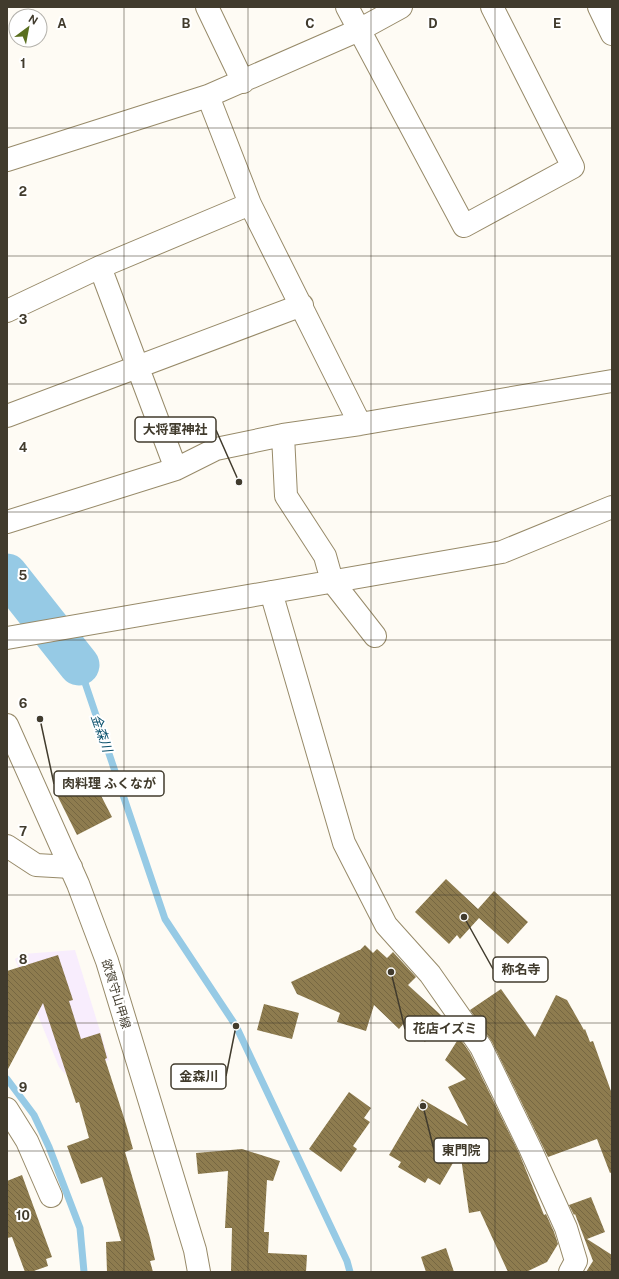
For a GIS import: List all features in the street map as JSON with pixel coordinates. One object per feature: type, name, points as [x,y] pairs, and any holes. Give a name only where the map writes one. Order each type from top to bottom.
[{"type":"street","points":[[207,7],[243,82]]},
{"type":"street","points":[[347,7],[464,226],[573,167],[492,7]]},
{"type":"street","points":[[7,160],[208,96],[359,30],[401,7]]},
{"type":"street","points":[[599,7],[612,34]]},
{"type":"street","points":[[208,96],[250,204],[302,305],[360,424]]},
{"type":"street","points":[[7,310],[100,267],[250,204]]},
{"type":"street","points":[[100,267],[176,469]]},
{"type":"street","points":[[7,416],[302,305]]},
{"type":"street","points":[[8,517],[176,469],[216,449],[283,435],[360,424],[612,381]]},
{"type":"street","points":[[283,435],[286,496],[325,556],[332,582],[375,636]]},
{"type":"street","points":[[7,638],[502,552],[612,507]]},
{"type":"street","points":[[271,592],[344,843],[386,925],[430,974],[481,1047],[530,1148],[566,1228],[576,1261],[570,1272]]},
{"type":"street","name":"欲賀守山甲線","points":[[7,725],[71,867],[107,961],[195,1250],[199,1272]]},
{"type":"street","points":[[7,846],[36,865],[71,867]]},
{"type":"street","points":[[7,1109],[26,1141],[51,1196]]},
{"type":"shaded area","points":[[75,950],[109,1060],[65,1074],[59,1067],[15,959],[23,954]]},
{"type":"building","points":[[92,778],[112,817],[77,835],[57,795]]},
{"type":"building","points":[[446,879],[478,909],[494,891],[528,922],[508,944],[479,918],[460,939],[457,935],[449,944],[415,912]]},
{"type":"building","points":[[365,945],[373,953],[377,949],[387,958],[393,952],[416,977],[408,985],[443,1017],[425,1042],[404,1023],[399,1029],[374,1005],[366,1031],[337,1022],[340,1013],[297,994],[291,982],[360,950]]},
{"type":"building","points":[[58,955],[73,1000],[69,1001],[81,1039],[100,1033],[107,1058],[105,1059],[133,1149],[125,1152],[150,1238],[155,1260],[150,1261],[153,1272],[107,1272],[106,1242],[121,1241],[102,1177],[81,1184],[67,1146],[89,1138],[79,1102],[76,1103],[43,1003],[7,1071],[7,971]]},
{"type":"building","points":[[501,989],[535,1037],[556,995],[567,1000],[584,1030],[585,1029],[590,1042],[593,1041],[612,1094],[612,1172],[610,1173],[597,1139],[548,1157],[492,1042],[470,1010]]},
{"type":"building","points":[[264,1004],[299,1013],[292,1039],[257,1030]]},
{"type":"building","points":[[450,1024],[470,1053],[519,1153],[544,1215],[546,1214],[558,1244],[547,1262],[526,1272],[508,1272],[480,1211],[469,1213],[460,1151],[440,1185],[428,1178],[425,1183],[398,1167],[401,1162],[389,1155],[422,1099],[468,1126],[448,1087],[466,1079],[445,1060],[457,1041],[440,1030]]},
{"type":"building","points":[[349,1092],[371,1108],[364,1118],[370,1122],[353,1146],[357,1149],[341,1172],[309,1149]]},
{"type":"building","points":[[242,1149],[280,1161],[273,1181],[267,1180],[264,1232],[269,1232],[268,1253],[307,1255],[306,1272],[231,1272],[232,1228],[225,1228],[228,1171],[198,1174],[196,1153]]},
{"type":"building","points":[[22,1175],[52,1257],[46,1259],[48,1266],[31,1272],[25,1272],[12,1237],[7,1238],[7,1181]]},
{"type":"building","points":[[591,1197],[605,1232],[587,1239],[612,1255],[612,1272],[586,1272],[593,1261],[575,1214],[574,1215],[569,1205]]},
{"type":"building","points":[[446,1248],[454,1272],[426,1272],[421,1257]]},
{"type":"waterway","name":"金森川","points":[[7,574],[79,665]]},
{"type":"waterway","name":"金森川","points":[[79,665],[165,919],[236,1026],[347,1261],[350,1272]]},
{"type":"waterway","points":[[7,1079],[34,1115],[49,1147],[80,1228],[84,1272]]},
{"type":"place","name":"大将軍神社","points":[[239,482]]},
{"type":"place","name":"肉料理 ふくなが","points":[[40,719]]},
{"type":"place","name":"称名寺","points":[[464,917]]},
{"type":"place","name":"花店イズミ","points":[[391,972]]},
{"type":"place","name":"金森川","points":[[236,1026]]},
{"type":"place","name":"東門院","points":[[423,1106]]}]
